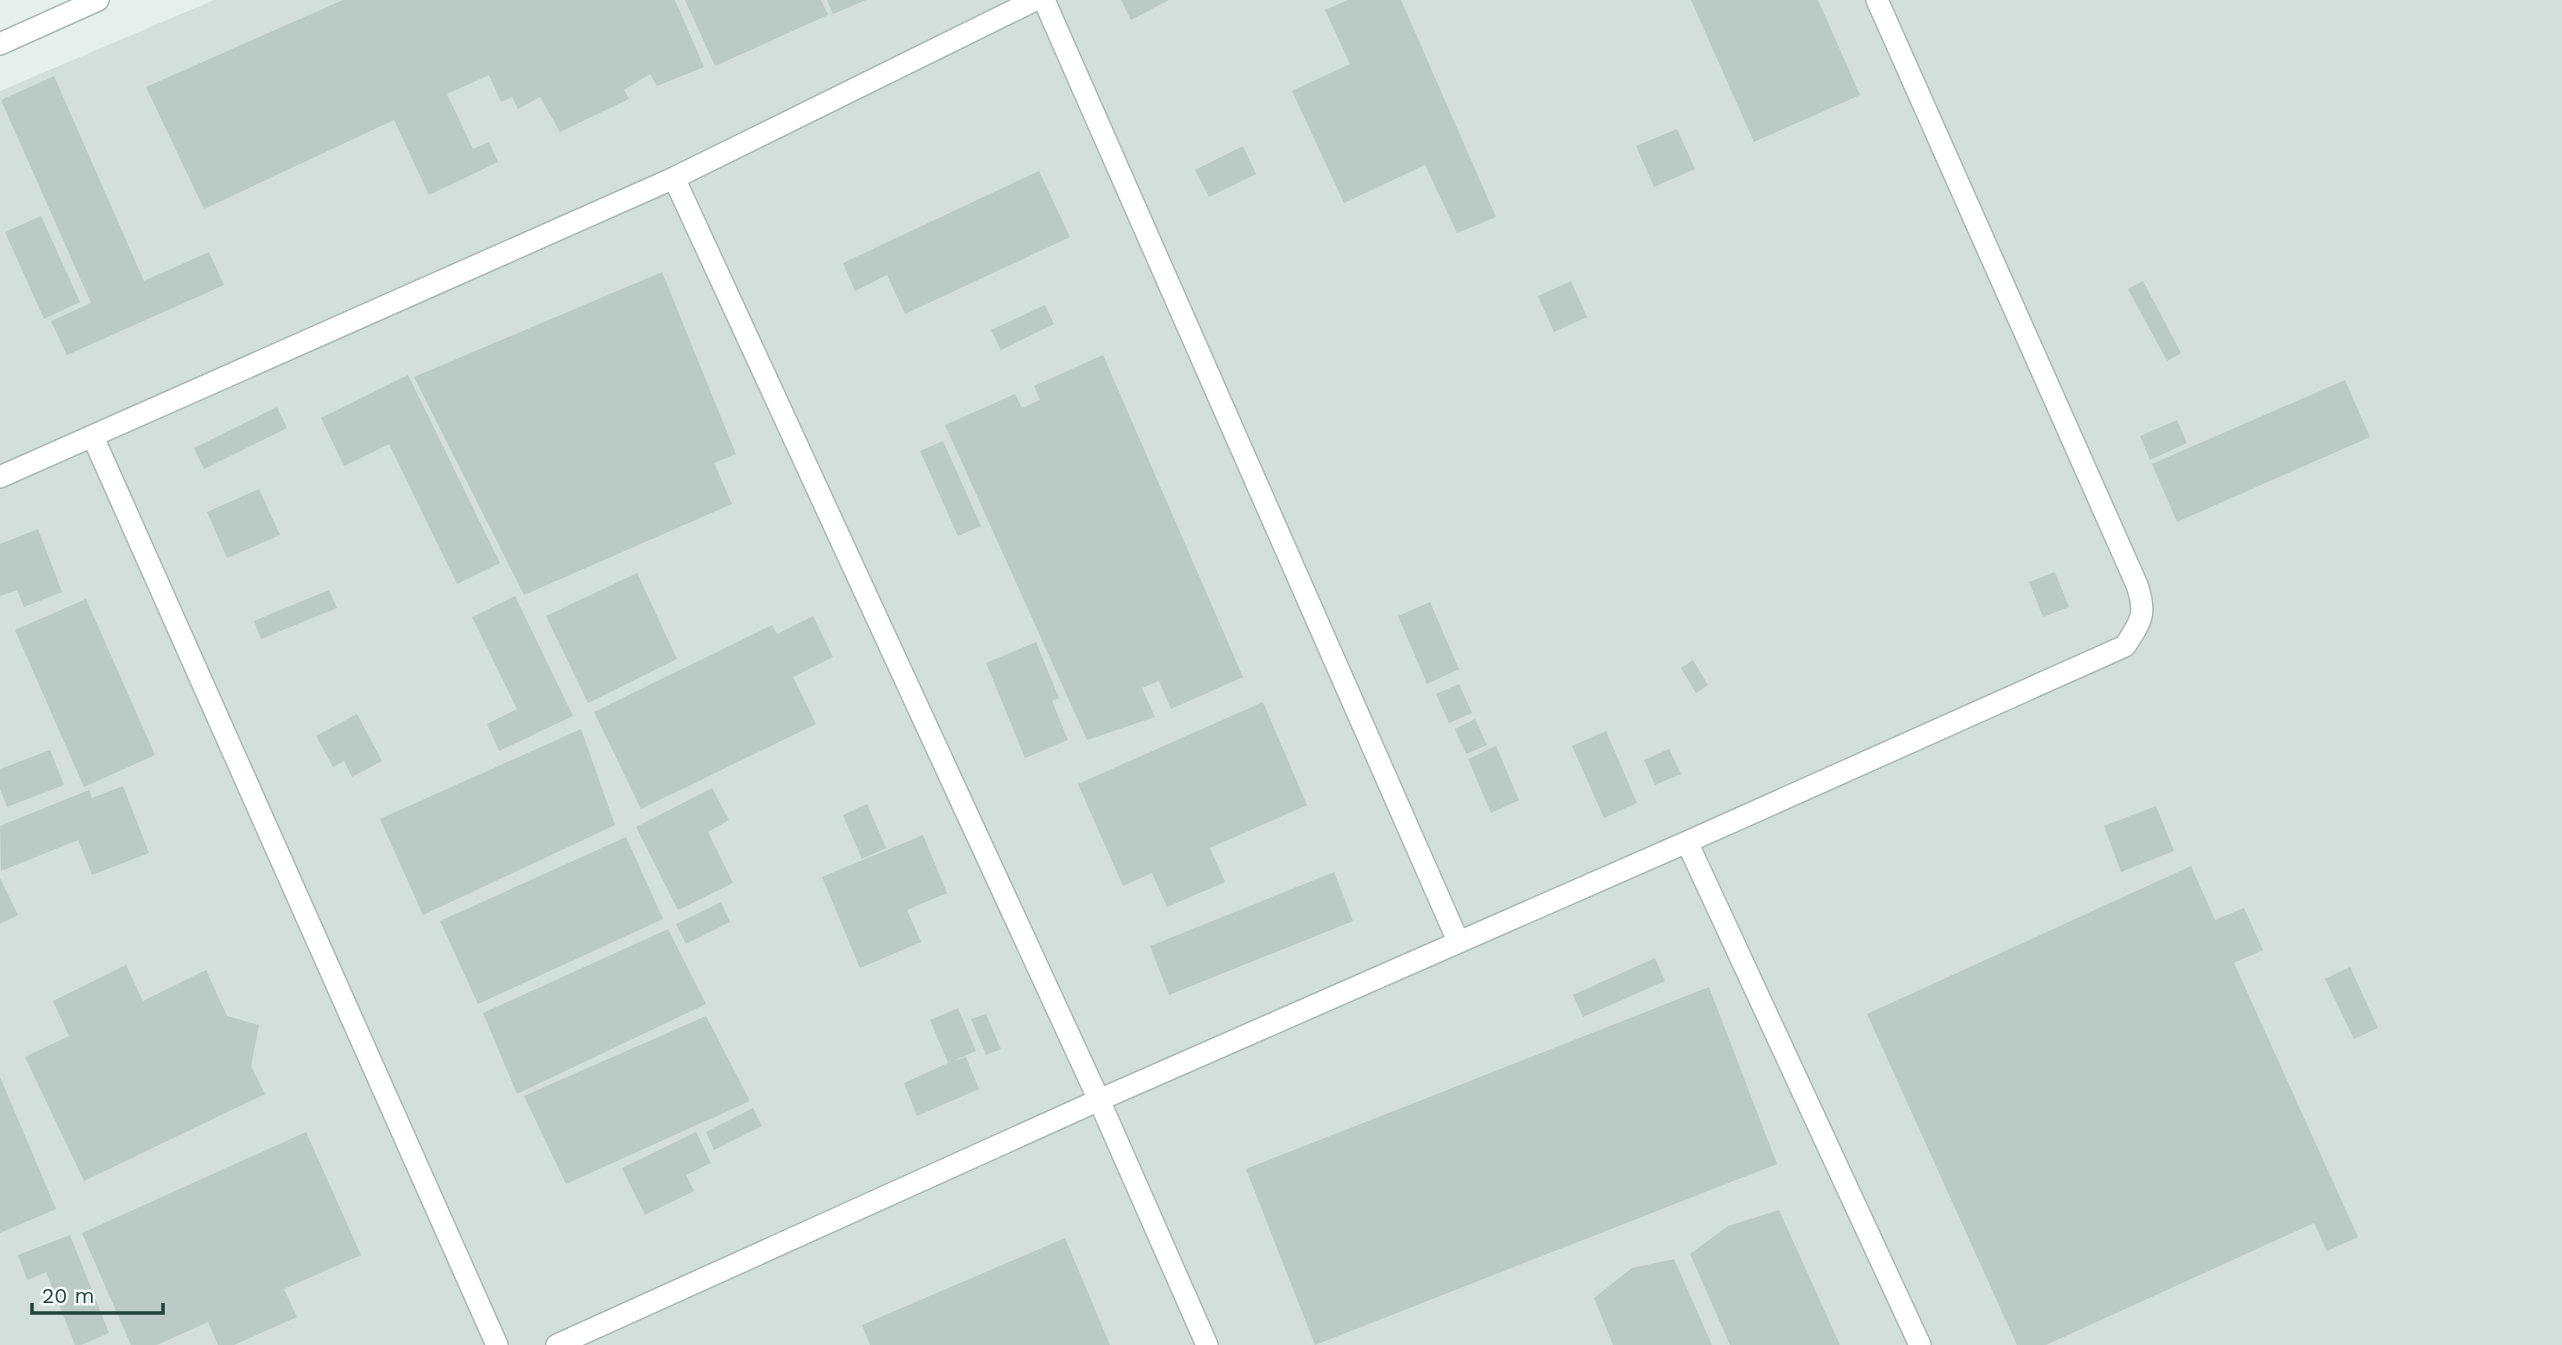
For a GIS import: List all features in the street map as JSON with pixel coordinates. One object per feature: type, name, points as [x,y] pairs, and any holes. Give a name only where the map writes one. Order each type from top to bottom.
[{"type":"street","points":[[0,44],[98,0]]},
{"type":"street","points":[[0,477],[674,178],[1035,0]]},
{"type":"street","points":[[1044,0],[1458,941]]},
{"type":"street","points":[[557,1345],[1099,1100],[2125,646],[2139,624],[2144,605],[1877,0]]},
{"type":"street","points":[[0,32],[32,29]]},
{"type":"street","points":[[674,178],[1099,1100],[1208,1345]]},
{"type":"street","points":[[93,437],[497,1345]]},
{"type":"street","points":[[1687,842],[1920,1345]]},
{"type":"shaded area","points":[[214,0],[2562,0],[2562,1345],[0,1345],[0,91]]},
{"type":"building","points":[[343,0],[675,0],[704,67],[657,86],[650,74],[624,90],[629,99],[560,132],[540,97],[518,109],[512,97],[501,102],[489,75],[447,94],[473,149],[489,142],[498,162],[429,195],[394,120],[204,209],[146,87]]},
{"type":"building","points":[[685,0],[821,0],[828,15],[715,66]]},
{"type":"building","points":[[827,0],[866,0],[833,14]]},
{"type":"building","points":[[1121,0],[1169,0],[1131,20]]},
{"type":"building","points":[[1348,0],[1401,0],[1496,217],[1457,233],[1425,165],[1344,203],[1292,91],[1350,64],[1325,10]]},
{"type":"building","points":[[1691,0],[1818,0],[1860,95],[1754,142]]},
{"type":"building","points":[[54,76],[144,281],[209,252],[224,285],[67,355],[51,321],[91,303],[1,100]]},
{"type":"building","points":[[1677,129],[1695,169],[1654,187],[1636,146]]},
{"type":"building","points":[[1243,146],[1256,174],[1209,197],[1195,170]]},
{"type":"building","points":[[1039,171],[1070,237],[905,314],[887,275],[855,291],[843,263]]},
{"type":"building","points":[[41,216],[80,302],[44,319],[5,232]]},
{"type":"building","points":[[662,272],[736,454],[714,463],[732,504],[524,595],[414,377]]},
{"type":"building","points":[[1571,281],[1587,317],[1554,332],[1538,296]]},
{"type":"building","points":[[2143,281],[2181,353],[2167,361],[2128,289]]},
{"type":"building","points":[[1045,305],[1054,324],[1001,350],[991,330]]},
{"type":"building","points":[[1103,355],[1243,677],[1171,709],[1159,681],[1142,688],[1155,717],[1087,740],[945,425],[1015,394],[1022,408],[1040,400],[1034,386]]},
{"type":"building","points":[[408,375],[500,563],[457,584],[389,444],[344,466],[321,418]]},
{"type":"building","points":[[2345,380],[2370,437],[2177,522],[2152,464]]},
{"type":"building","points":[[277,407],[287,428],[204,469],[194,448]]},
{"type":"building","points":[[2177,420],[2187,443],[2150,460],[2140,436]]},
{"type":"building","points":[[943,441],[981,526],[958,536],[920,451]]},
{"type":"building","points":[[259,489],[280,535],[227,558],[207,512]]},
{"type":"building","points":[[38,529],[62,592],[24,607],[17,590],[0,596],[0,544]]},
{"type":"building","points":[[2055,572],[2069,607],[2043,617],[2029,582]]},
{"type":"building","points":[[637,573],[677,659],[588,703],[546,616]]},
{"type":"building","points":[[329,590],[337,608],[261,639],[254,621]]},
{"type":"building","points":[[515,596],[573,716],[499,751],[487,724],[517,709],[472,617]]},
{"type":"building","points":[[86,599],[155,755],[84,787],[15,630]]},
{"type":"building","points":[[1430,602],[1459,669],[1427,684],[1398,616]]},
{"type":"building","points":[[813,616],[833,657],[793,677],[816,724],[641,809],[594,712],[772,625],[777,634]]},
{"type":"building","points":[[1036,642],[1059,698],[1052,701],[1068,740],[1025,758],[986,663]]},
{"type":"building","points":[[1693,660],[1708,685],[1696,693],[1681,668]]},
{"type":"building","points":[[1459,684],[1472,713],[1449,723],[1436,694]]},
{"type":"building","points":[[1263,702],[1307,805],[1210,848],[1225,882],[1167,907],[1152,873],[1123,886],[1078,784]]},
{"type":"building","points":[[357,714],[382,761],[352,777],[344,761],[333,767],[316,736]]},
{"type":"building","points":[[1475,719],[1487,745],[1466,754],[1455,729]]},
{"type":"building","points":[[581,729],[615,825],[423,915],[380,819]]},
{"type":"building","points":[[1606,731],[1637,803],[1604,818],[1572,746]]},
{"type":"building","points":[[1496,746],[1519,800],[1491,813],[1468,759]]},
{"type":"building","points":[[1669,749],[1681,774],[1655,785],[1644,760]]},
{"type":"building","points":[[50,750],[64,785],[7,807],[0,789],[0,769]]},
{"type":"building","points":[[123,786],[149,853],[92,875],[78,840],[1,871],[0,826],[89,790],[92,798]]},
{"type":"building","points":[[712,788],[729,820],[708,832],[733,883],[678,910],[636,827]]},
{"type":"building","points":[[867,804],[886,848],[862,859],[843,815]]},
{"type":"building","points":[[2156,806],[2174,851],[2121,872],[2104,826]]},
{"type":"building","points":[[923,835],[947,893],[907,910],[921,942],[860,968],[822,877]]},
{"type":"building","points":[[626,837],[663,919],[478,1004],[440,921]]},
{"type":"building","points":[[2191,866],[2215,920],[2244,908],[2263,950],[2234,963],[2358,1237],[2327,1251],[2314,1223],[2046,1345],[2017,1345],[1867,1014]]},
{"type":"building","points":[[1334,872],[1353,921],[1169,995],[1150,946]]},
{"type":"building","points":[[0,878],[18,915],[0,924]]},
{"type":"building","points":[[721,902],[730,922],[686,944],[676,924]]},
{"type":"building","points":[[668,929],[706,1004],[517,1094],[483,1013]]},
{"type":"building","points":[[1655,958],[1665,981],[1583,1017],[1573,995]]},
{"type":"building","points":[[126,965],[143,1001],[206,970],[227,1016],[259,1025],[251,1066],[265,1094],[84,1181],[25,1057],[69,1036],[53,1001]]},
{"type":"building","points":[[2350,967],[2378,1028],[2354,1039],[2325,979]]},
{"type":"building","points":[[1709,987],[1777,1164],[1315,1345],[1246,1169]]},
{"type":"building","points":[[958,1008],[976,1051],[953,1061],[966,1057],[979,1089],[917,1116],[904,1083],[948,1063],[930,1020]]},
{"type":"building","points":[[986,1014],[1001,1049],[986,1055],[971,1019]]},
{"type":"building","points":[[706,1016],[750,1101],[566,1184],[524,1096]]},
{"type":"building","points":[[0,1077],[56,1209],[0,1233]]},
{"type":"building","points":[[753,1108],[762,1126],[714,1150],[706,1132]]},
{"type":"building","points":[[306,1132],[361,1255],[284,1289],[297,1317],[234,1345],[218,1345],[208,1322],[157,1345],[131,1345],[82,1233]]},
{"type":"building","points":[[696,1132],[711,1163],[686,1175],[694,1191],[645,1215],[622,1168]]},
{"type":"building","points":[[1779,1210],[1840,1345],[1730,1345],[1690,1254],[1728,1226]]},
{"type":"building","points":[[70,1235],[109,1333],[81,1345],[75,1345],[46,1272],[27,1280],[18,1255]]},
{"type":"building","points":[[1065,1238],[1110,1345],[870,1345],[862,1325]]},
{"type":"building","points":[[1674,1259],[1712,1345],[1613,1345],[1594,1298],[1632,1268]]}]
